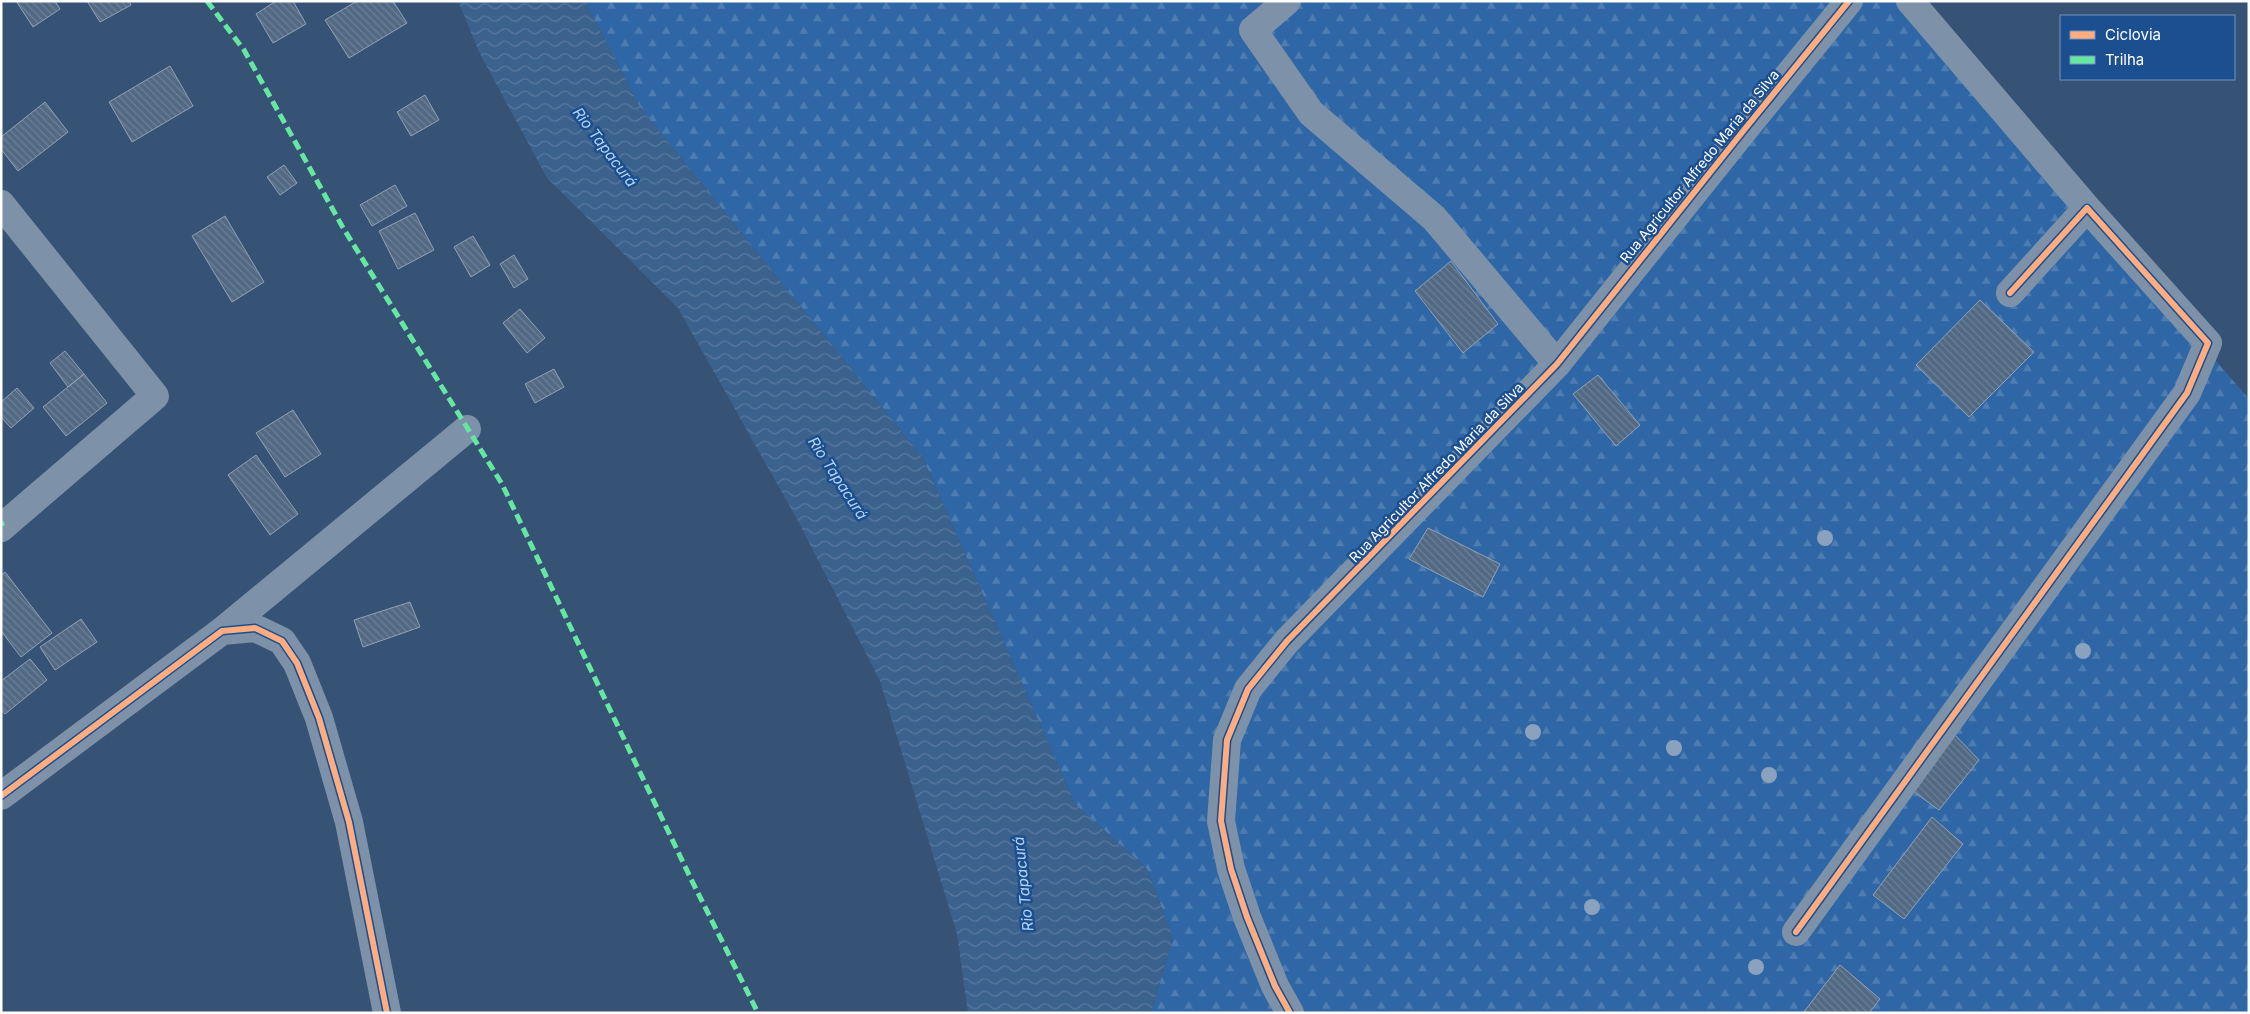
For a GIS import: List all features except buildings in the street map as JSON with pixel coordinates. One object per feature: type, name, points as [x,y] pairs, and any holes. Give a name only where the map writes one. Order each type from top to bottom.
[{"type":"street","points":[[1287,1],[1253,30],[1311,113],[1434,218],[1557,364]]},
{"type":"street","name":"Rua Agricultor Alfredo Maria da Silva","points":[[1290,1013],[1275,986],[1247,918],[1232,869],[1221,821],[1227,740],[1248,688],[1287,642],[1557,364],[1850,1]]},
{"type":"street","points":[[1796,932],[2187,393],[2208,343],[2087,208],[1910,1]]},
{"type":"street","points":[[1,204],[155,396],[1,528]]},
{"type":"street","points":[[2010,294],[2087,208]]},
{"type":"street","points":[[1,796],[222,631],[467,429]]},
{"type":"street","points":[[222,631],[255,628],[282,640],[297,663],[319,718],[349,822],[387,1013]]},
{"type":"green space","points":[[585,1],[1903,1],[2249,399],[2249,1013],[1151,1013],[1173,938],[1147,869],[1075,804],[923,458],[640,107]]},
{"type":"water","name":"Rio Tapacurá","points":[[458,1],[585,1],[640,107],[923,458],[1075,804],[1147,869],[1173,938],[1151,1013],[968,1013],[957,934],[880,681],[798,521],[678,308],[547,178],[480,54]]},
{"type":"marked path","points":[[207,1],[244,50],[342,226],[502,484],[692,881],[758,1013]]},
{"type":"marked path","points":[[1,522],[3,526]]},
{"type":"cycle path","points":[[1290,1013],[1275,986],[1247,917],[1231,869],[1221,821],[1227,740],[1248,689],[1287,641],[1557,364],[1849,1]]},
{"type":"cycle path","points":[[1796,932],[2187,393],[2208,343],[2087,208],[2010,293]]},
{"type":"cycle path","points":[[1,796],[222,631],[255,628],[282,641],[297,663],[319,718],[349,822],[387,1013]]}]
